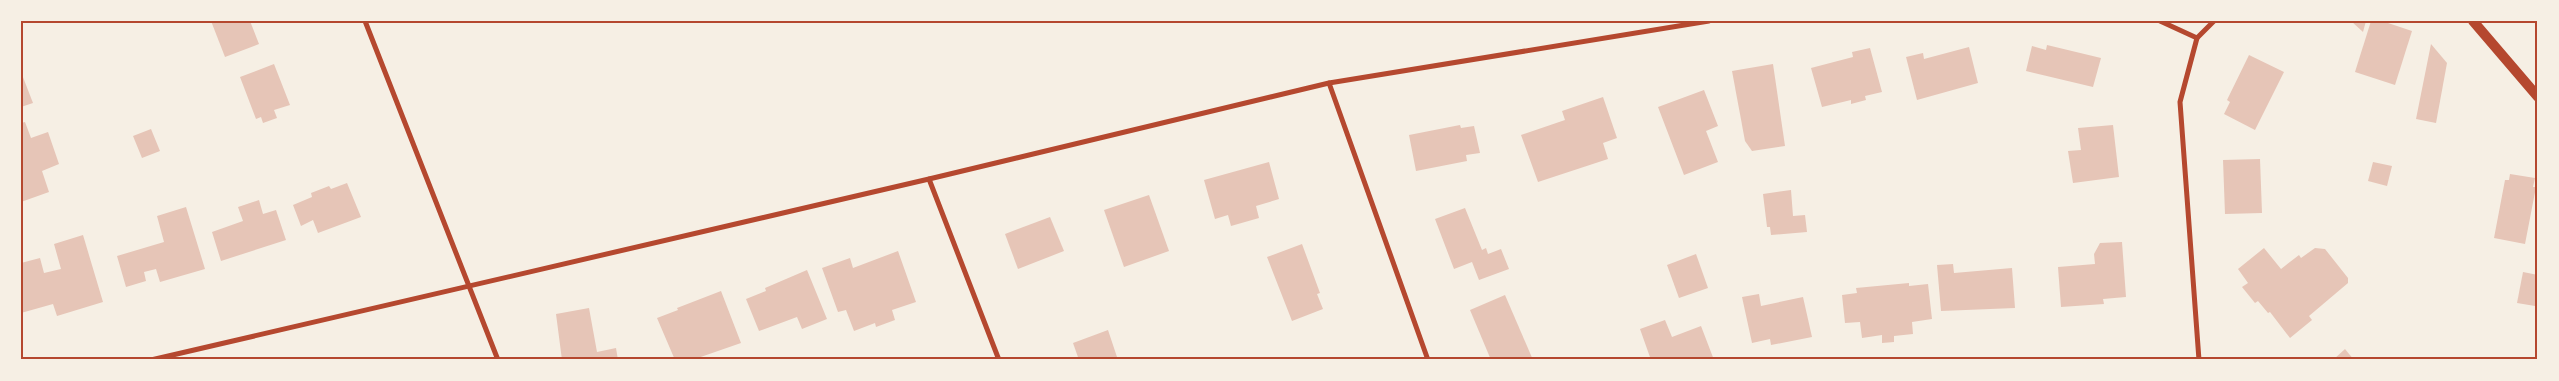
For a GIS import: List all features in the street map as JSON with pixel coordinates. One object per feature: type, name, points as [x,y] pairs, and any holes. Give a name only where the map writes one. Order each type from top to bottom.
[{"type":"main road","points":[[2473,21],[2538,96]]},
{"type":"street","points":[[365,21],[498,360]]},
{"type":"street","points":[[151,360],[929,180],[1329,83],[1709,21]]},
{"type":"street","points":[[2160,21],[2197,38]]},
{"type":"street","points":[[2200,360],[2180,102],[2197,38],[2214,21]]},
{"type":"street","points":[[1329,83],[1428,360]]},
{"type":"street","points":[[929,180],[999,360]]},
{"type":"building","points":[[211,21],[250,21],[259,44],[225,57]]},
{"type":"building","points":[[2351,21],[2366,21],[2363,32]]},
{"type":"building","points":[[2371,21],[2382,21],[2412,31],[2395,85],[2355,72]]},
{"type":"building","points":[[2431,44],[2447,63],[2436,123],[2416,119]]},
{"type":"building","points":[[2047,45],[2101,58],[2093,87],[2026,71],[2032,46],[2046,50]]},
{"type":"building","points":[[1969,47],[1978,83],[1917,100],[1906,57],[1923,53],[1924,59]]},
{"type":"building","points":[[1870,48],[1882,92],[1865,96],[1866,100],[1851,104],[1851,100],[1822,107],[1811,68],[1853,57],[1852,52]]},
{"type":"building","points":[[2249,55],[2284,72],[2255,130],[2224,114],[2230,102],[2227,100]]},
{"type":"building","points":[[274,64],[290,105],[274,110],[277,118],[263,123],[261,117],[256,119],[240,77]]},
{"type":"building","points":[[1773,64],[1785,146],[1752,151],[1745,141],[1732,71]]},
{"type":"building","points":[[21,72],[33,103],[21,107]]},
{"type":"building","points":[[1704,90],[1718,126],[1706,131],[1718,162],[1684,175],[1658,107]]},
{"type":"building","points":[[1603,97],[1617,138],[1603,143],[1608,159],[1538,182],[1521,135],[1565,120],[1562,111]]},
{"type":"building","points":[[25,122],[31,138],[48,132],[59,164],[42,171],[49,192],[21,202],[21,123]]},
{"type":"building","points":[[1460,125],[1461,128],[1474,126],[1480,153],[1466,155],[1467,161],[1416,171],[1409,135]]},
{"type":"building","points":[[2113,125],[2119,177],[2073,183],[2068,151],[2081,150],[2078,128]]},
{"type":"building","points":[[151,129],[160,151],[142,158],[133,136]]},
{"type":"building","points":[[2260,159],[2262,213],[2225,214],[2223,160]]},
{"type":"building","points":[[1269,162],[1279,199],[1256,206],[1259,218],[1231,226],[1228,215],[1215,219],[1204,180]]},
{"type":"building","points":[[2373,162],[2392,166],[2387,186],[2368,181]]},
{"type":"building","points":[[2510,174],[2535,178],[2533,187],[2536,187],[2525,244],[2494,238],[2505,180],[2509,180]]},
{"type":"building","points":[[347,183],[361,217],[318,233],[313,220],[301,226],[293,205],[312,197],[311,193],[329,186],[331,189]]},
{"type":"building","points":[[1791,190],[1793,216],[1805,215],[1807,232],[1771,235],[1770,227],[1767,227],[1763,194]]},
{"type":"building","points":[[1149,195],[1169,251],[1124,267],[1104,210]]},
{"type":"building","points":[[259,200],[263,214],[276,210],[286,240],[221,261],[212,232],[243,221],[238,207]]},
{"type":"building","points":[[186,207],[205,269],[160,282],[156,269],[144,272],[146,281],[126,287],[117,256],[164,242],[157,216]]},
{"type":"building","points":[[1465,208],[1482,250],[1486,248],[1488,254],[1501,249],[1509,269],[1479,280],[1472,262],[1454,269],[1435,219]]},
{"type":"building","points":[[1050,217],[1064,251],[1018,269],[1005,234]]},
{"type":"building","points":[[83,235],[103,302],[57,316],[53,304],[21,313],[21,263],[40,258],[44,273],[61,269],[54,244]]},
{"type":"building","points":[[2122,242],[2126,297],[2103,299],[2104,304],[2061,307],[2058,267],[2095,264],[2094,254],[2100,243]]},
{"type":"building","points":[[1302,244],[1320,293],[1317,294],[1323,309],[1292,321],[1267,257]]},
{"type":"building","points":[[2264,248],[2281,269],[2299,255],[2301,258],[2315,248],[2325,249],[2348,278],[2348,283],[2309,316],[2312,320],[2290,338],[2270,312],[2268,313],[2258,301],[2255,303],[2242,287],[2248,283],[2238,269]]},
{"type":"building","points":[[898,251],[916,302],[892,310],[895,320],[876,327],[875,323],[854,331],[846,310],[838,312],[822,268],[850,258],[853,268]]},
{"type":"building","points":[[1696,254],[1708,288],[1679,298],[1667,265]]},
{"type":"building","points":[[1953,264],[1954,273],[2012,268],[2015,308],[1941,311],[1937,265]]},
{"type":"building","points":[[807,270],[827,319],[802,329],[797,317],[759,331],[746,299],[766,291],[765,288]]},
{"type":"building","points":[[2523,272],[2538,275],[2535,306],[2517,303]]},
{"type":"building","points":[[1909,283],[1909,286],[1928,284],[1932,319],[1912,322],[1913,334],[1894,336],[1894,342],[1882,343],[1882,335],[1862,338],[1860,322],[1845,323],[1842,295],[1857,293],[1856,288]]},
{"type":"building","points":[[721,291],[741,343],[692,360],[675,360],[657,318]]},
{"type":"building","points":[[1759,294],[1761,306],[1803,297],[1812,337],[1771,345],[1770,339],[1752,343],[1742,297]]},
{"type":"building","points":[[1505,295],[1533,360],[1491,360],[1470,310]]},
{"type":"building","points":[[589,308],[597,352],[616,348],[618,360],[562,360],[556,314]]},
{"type":"building","points":[[1665,320],[1672,337],[1701,326],[1714,360],[1651,360],[1640,329]]},
{"type":"building","points":[[1108,330],[1118,360],[1079,360],[1073,343]]},
{"type":"building","points":[[2345,349],[2354,360],[2333,360]]}]
